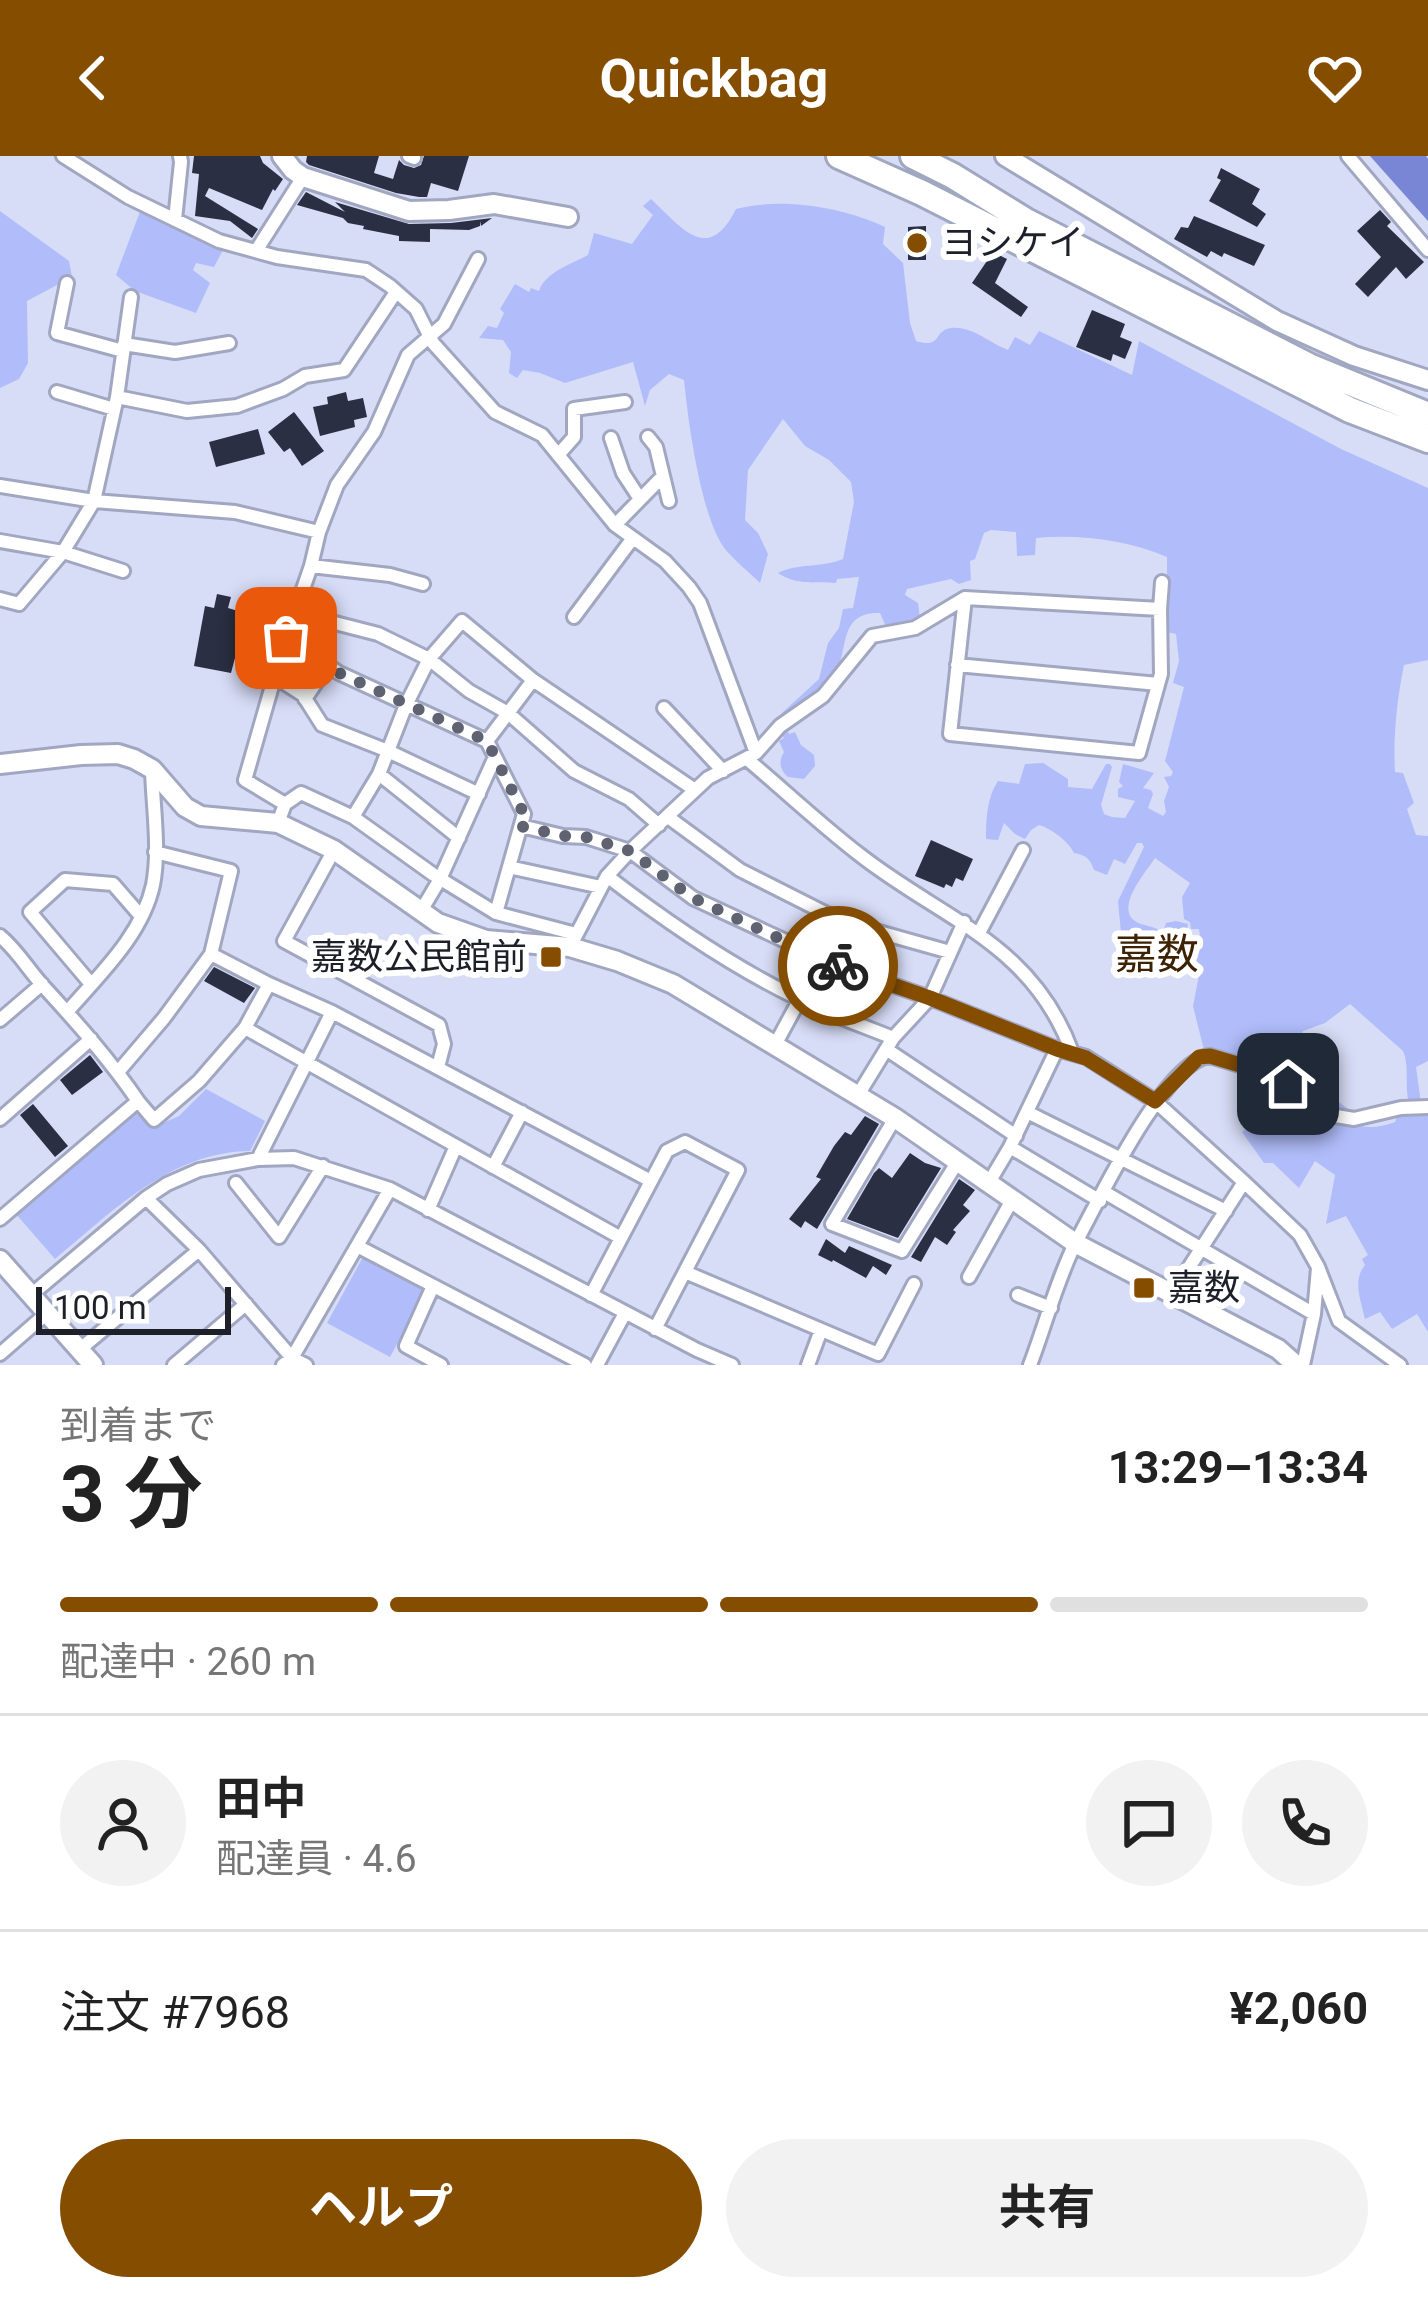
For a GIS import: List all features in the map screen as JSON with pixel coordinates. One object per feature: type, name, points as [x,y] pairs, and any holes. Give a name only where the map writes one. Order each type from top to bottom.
[{"type":"highway","points":[[839,156],[922,193],[1350,410],[1428,440]]},
{"type":"highway","points":[[914,156],[1026,221],[1288,356],[1428,416]]},
{"type":"street","points":[[63,156],[128,197],[219,241],[366,271],[416,309],[434,344],[495,412],[542,436],[615,524],[689,587],[700,603],[752,756],[863,857],[979,933],[1039,988],[1072,1052]]},
{"type":"street","points":[[176,220],[179,156]]},
{"type":"street","points":[[281,156],[303,177],[409,211],[494,204],[568,218]]},
{"type":"street","points":[[1005,156],[1277,321],[1354,356],[1428,380]]},
{"type":"street","points":[[1348,156],[1428,250]]},
{"type":"street","points":[[256,251],[303,177]]},
{"type":"street","points":[[285,804],[245,780],[319,532],[338,485],[374,432],[408,356],[444,324],[478,260]]},
{"type":"street","points":[[67,283],[57,333],[124,348],[175,352],[229,343]]},
{"type":"street","points":[[57,392],[187,411],[238,406],[305,376],[344,370],[396,292]]},
{"type":"street","points":[[0,599],[19,604],[63,552],[94,501],[131,297]]},
{"type":"street","points":[[558,455],[574,437],[574,409],[626,402]]},
{"type":"street","points":[[648,437],[656,447],[669,501]]},
{"type":"street","points":[[611,438],[623,473],[640,499]]},
{"type":"street","points":[[615,524],[663,476]]},
{"type":"street","points":[[0,486],[94,501],[235,512],[319,532]]},
{"type":"street","points":[[574,617],[633,538]]},
{"type":"street","points":[[0,541],[63,552],[124,571]]},
{"type":"street","points":[[311,566],[423,584]]},
{"type":"street","points":[[964,598],[950,734],[1139,753],[1161,674],[1162,582]]},
{"type":"street","points":[[573,941],[604,882],[630,851],[708,778],[752,756],[780,726],[823,696],[872,636],[915,628],[964,598],[1160,609]]},
{"type":"street","points":[[296,613],[378,634],[428,659],[508,713],[574,771],[629,799],[740,870],[837,918],[950,952]]},
{"type":"street","points":[[353,817],[379,774],[428,659],[462,621],[532,680],[695,790]]},
{"type":"street","points":[[286,638],[406,705],[487,741],[524,814],[496,914]]},
{"type":"street","points":[[305,699],[328,665]]},
{"type":"street","points":[[958,665],[1158,684]]},
{"type":"street","points":[[275,677],[305,699],[322,725],[479,794]]},
{"type":"street","points":[[487,741],[532,680]]},
{"type":"street","points":[[664,708],[723,771]]},
{"type":"street","points":[[0,764],[118,754],[152,769],[185,807],[201,816],[278,823],[334,850],[438,923],[486,940],[573,941]]},
{"type":"street","points":[[422,911],[495,757]]},
{"type":"street","points":[[68,1011],[128,943],[152,886],[152,769]]},
{"type":"street","points":[[379,774],[459,838]]},
{"type":"street","points":[[278,823],[285,804],[301,793],[353,817],[496,914],[673,984],[896,1118],[1076,1243],[1300,1365],[1315,1314],[1318,1267]]},
{"type":"street","points":[[520,826],[586,837],[630,851],[693,898],[821,960],[1072,1052],[1116,1075],[1155,1101],[1300,1235],[1339,1321],[1400,1365]]},
{"type":"street","points":[[334,850],[284,940],[439,1024],[444,1044],[438,1067]]},
{"type":"street","points":[[979,933],[1023,850]]},
{"type":"street","points":[[118,1072],[211,954],[231,871],[154,852]]},
{"type":"street","points":[[509,867],[604,882],[722,958],[890,1044],[1013,1141],[1102,1197],[1315,1314]]},
{"type":"street","points":[[91,985],[30,912],[65,880],[113,884],[140,914]]},
{"type":"street","points":[[775,1045],[821,960],[837,918]]},
{"type":"street","points":[[858,1095],[890,1044],[930,998],[964,922]]},
{"type":"street","points":[[0,936],[68,1011],[154,1120],[200,1081],[245,1028],[269,985]]},
{"type":"street","points":[[211,954],[332,1012],[651,1180]]},
{"type":"street","points":[[0,1020],[42,984]]},
{"type":"street","points":[[258,1159],[332,1012]]},
{"type":"street","points":[[245,1028],[621,1238]]},
{"type":"street","points":[[0,1119],[91,1039]]},
{"type":"street","points":[[988,1184],[1057,1049]]},
{"type":"street","points":[[1034,1363],[1076,1243],[1121,1159],[1155,1101],[1199,1057],[1274,1075],[1318,1113],[1354,1119],[1428,1107]]},
{"type":"street","points":[[0,1219],[138,1101]]},
{"type":"street","points":[[493,1167],[522,1112]]},
{"type":"street","points":[[1028,1112],[1226,1211]]},
{"type":"street","points":[[896,1118],[832,1224],[902,1251],[958,1161]]},
{"type":"street","points":[[591,1294],[667,1151],[686,1142],[738,1170],[655,1329]]},
{"type":"street","points":[[428,1210],[456,1146]]},
{"type":"street","points":[[32,1295],[166,1184],[200,1170],[293,1158],[390,1189],[732,1365]]},
{"type":"street","points":[[236,1183],[279,1237],[322,1166]]},
{"type":"street","points":[[1172,1294],[1244,1182]]},
{"type":"street","points":[[287,1361],[390,1189]]},
{"type":"street","points":[[146,1198],[199,1250],[287,1361],[306,1365]]},
{"type":"street","points":[[969,1276],[1012,1200]]},
{"type":"street","points":[[357,1246],[585,1365]]},
{"type":"street","points":[[2,1266],[86,1358],[199,1250]]},
{"type":"street","points":[[685,1272],[878,1354],[914,1284]]},
{"type":"street","points":[[433,1286],[406,1346],[441,1365]]},
{"type":"street","points":[[1018,1295],[1051,1309]]},
{"type":"street","points":[[174,1365],[245,1304]]},
{"type":"street","points":[[597,1365],[625,1312]]},
{"type":"street","points":[[0,1354],[47,1313]]},
{"type":"street","points":[[808,1365],[821,1330]]},
{"type":"shaded area","points":[[1370,156],[1426,156],[1428,221]]},
{"type":"shaded area","points":[[651,199],[684,230],[705,238],[726,226],[736,209],[754,206],[812,206],[868,220],[885,227],[883,244],[903,263],[916,341],[930,343],[945,330],[959,328],[1008,350],[1015,337],[1030,345],[1039,331],[1132,375],[1139,341],[1341,449],[1428,488],[1428,660],[1404,665],[1395,745],[1395,772],[1403,773],[1414,803],[1407,809],[1416,835],[1428,836],[1428,1061],[1416,1067],[1421,1103],[1409,1103],[1403,1051],[1350,1004],[1325,1023],[1303,1031],[1300,1040],[1318,1080],[1350,1110],[1350,1123],[1378,1127],[1395,1122],[1398,1113],[1428,1111],[1428,1332],[1417,1314],[1392,1329],[1380,1312],[1365,1319],[1358,1284],[1365,1265],[1362,1259],[1368,1255],[1346,1216],[1326,1224],[1335,1175],[1315,1161],[1299,1188],[1273,1163],[1264,1163],[1242,1132],[1266,1113],[1275,1117],[1286,1089],[1285,1077],[1204,1050],[1193,1006],[1199,975],[1180,969],[1199,941],[1199,929],[1191,929],[1190,922],[1184,919],[1182,897],[1190,883],[1155,858],[1130,899],[1130,915],[1163,933],[1166,923],[1188,924],[1190,948],[1180,962],[1168,961],[1162,935],[1133,959],[1122,944],[1118,901],[1142,843],[1137,843],[1125,864],[1114,859],[1107,875],[1094,870],[1087,858],[1039,825],[1025,839],[1004,823],[998,840],[986,839],[994,787],[998,781],[1019,784],[1025,764],[1043,763],[1068,779],[1068,787],[1092,789],[1110,764],[1101,805],[1104,814],[1125,818],[1135,801],[1118,797],[1123,764],[1154,773],[1143,788],[1153,794],[1148,808],[1163,816],[1166,812],[1169,787],[1164,777],[1173,772],[1165,761],[1184,687],[1173,683],[1179,661],[1176,634],[1167,632],[1167,557],[1119,542],[1069,537],[1036,538],[1035,555],[1017,556],[1016,532],[991,530],[984,533],[970,561],[971,580],[959,584],[951,579],[907,589],[905,595],[918,603],[920,619],[887,629],[880,613],[856,619],[833,676],[780,721],[782,713],[819,679],[843,609],[853,608],[859,577],[837,579],[836,583],[806,582],[778,573],[843,559],[854,502],[851,482],[829,460],[805,446],[783,419],[748,470],[745,520],[768,554],[760,583],[725,549],[709,515],[684,380],[669,374],[650,390],[645,406],[633,362],[565,383],[523,370],[517,378],[509,373],[511,352],[503,340],[479,338],[488,326],[497,328],[504,313],[500,309],[515,284],[529,292],[531,288],[539,291],[553,274],[588,255],[594,233],[632,244],[653,215],[643,206]]},
{"type":"shaded area","points":[[141,209],[224,248],[214,267],[196,263],[193,270],[210,283],[196,313],[135,291],[116,275]]},
{"type":"shaded area","points":[[0,211],[69,261],[72,277],[27,301],[28,363],[19,379],[0,388]]},
{"type":"shaded area","points":[[786,727],[814,755],[815,766],[804,779],[788,777],[782,768],[784,752],[779,741]]},
{"type":"shaded area","points":[[206,1089],[265,1121],[250,1151],[221,1154],[168,1173],[121,1204],[55,1259],[16,1214],[137,1113],[151,1128],[179,1116]]},
{"type":"shaded area","points":[[364,1255],[427,1289],[390,1357],[327,1323]]},
{"type":"building","points":[[194,156],[260,156],[283,179],[262,210],[209,188],[205,196],[258,229],[252,238],[230,221],[195,216],[199,174],[192,173]]},
{"type":"building","points":[[307,156],[379,156],[374,173],[393,179],[399,160],[414,168],[424,156],[469,156],[458,191],[431,183],[427,197],[419,197],[309,165]]},
{"type":"building","points":[[1221,168],[1260,189],[1252,204],[1266,214],[1257,227],[1209,201],[1221,180],[1217,178]]},
{"type":"building","points":[[306,192],[345,212],[335,202],[409,224],[492,218],[469,230],[430,229],[430,242],[399,241],[399,236],[363,229],[297,205]]},
{"type":"building","points":[[1380,210],[1391,222],[1387,226],[1424,262],[1406,279],[1396,267],[1368,297],[1355,284],[1381,257],[1357,231]]},
{"type":"building","points":[[1194,216],[1265,245],[1254,266],[1224,253],[1222,257],[1211,251],[1207,257],[1174,239]]},
{"type":"building","name":"ヨシケイ","points":[[926,226],[926,260],[908,260],[908,227]]},
{"type":"building","points":[[993,252],[1007,259],[995,283],[1028,307],[1021,317],[972,283]]},
{"type":"building","points":[[1092,310],[1125,324],[1120,337],[1132,342],[1125,359],[1113,354],[1111,361],[1076,347]]},
{"type":"building","points":[[346,392],[348,401],[363,398],[367,417],[354,420],[355,427],[320,436],[313,407]]},
{"type":"building","points":[[294,412],[324,451],[302,466],[290,448],[284,452],[268,432]]},
{"type":"building","points":[[258,429],[265,454],[216,467],[209,442]]},
{"type":"building","points":[[217,594],[231,597],[228,608],[248,614],[251,601],[281,609],[264,667],[235,658],[231,673],[194,666],[205,606],[214,608]]},
{"type":"building","points":[[931,840],[973,859],[963,881],[956,878],[952,887],[946,884],[944,888],[915,876]]},
{"type":"building","points":[[214,967],[255,988],[244,1003],[204,981]]},
{"type":"building","points":[[90,1055],[103,1072],[72,1095],[60,1080]]},
{"type":"building","points":[[33,1104],[68,1146],[55,1157],[20,1115]]},
{"type":"building","points":[[865,1116],[879,1124],[817,1229],[805,1221],[801,1228],[789,1219],[821,1179],[816,1177],[834,1146],[845,1132],[851,1135]]},
{"type":"building","points":[[910,1153],[941,1168],[898,1238],[847,1219],[874,1173],[879,1168],[892,1178]]},
{"type":"building","points":[[959,1179],[975,1190],[963,1205],[970,1211],[947,1245],[935,1237],[921,1262],[911,1257]]},
{"type":"building","points":[[826,1239],[845,1253],[849,1246],[892,1265],[886,1275],[873,1266],[866,1278],[818,1255]]},
{"type":"way so far","points":[[286,638],[339,673],[487,741],[524,814],[520,826],[586,837],[630,851],[693,898],[838,966]]},
{"type":"place","name":"ヨシケイ","points":[[917,243]]},
{"type":"place","name":"嘉数公民館前","points":[[551,957]]},
{"type":"place","name":"嘉数","points":[[1144,1288]]},
{"type":"district","name":"嘉数","points":[[1157,954]]},
{"type":"route","points":[[838,966],[1072,1052],[1155,1101],[1199,1057],[1274,1075],[1288,1084]]}]
